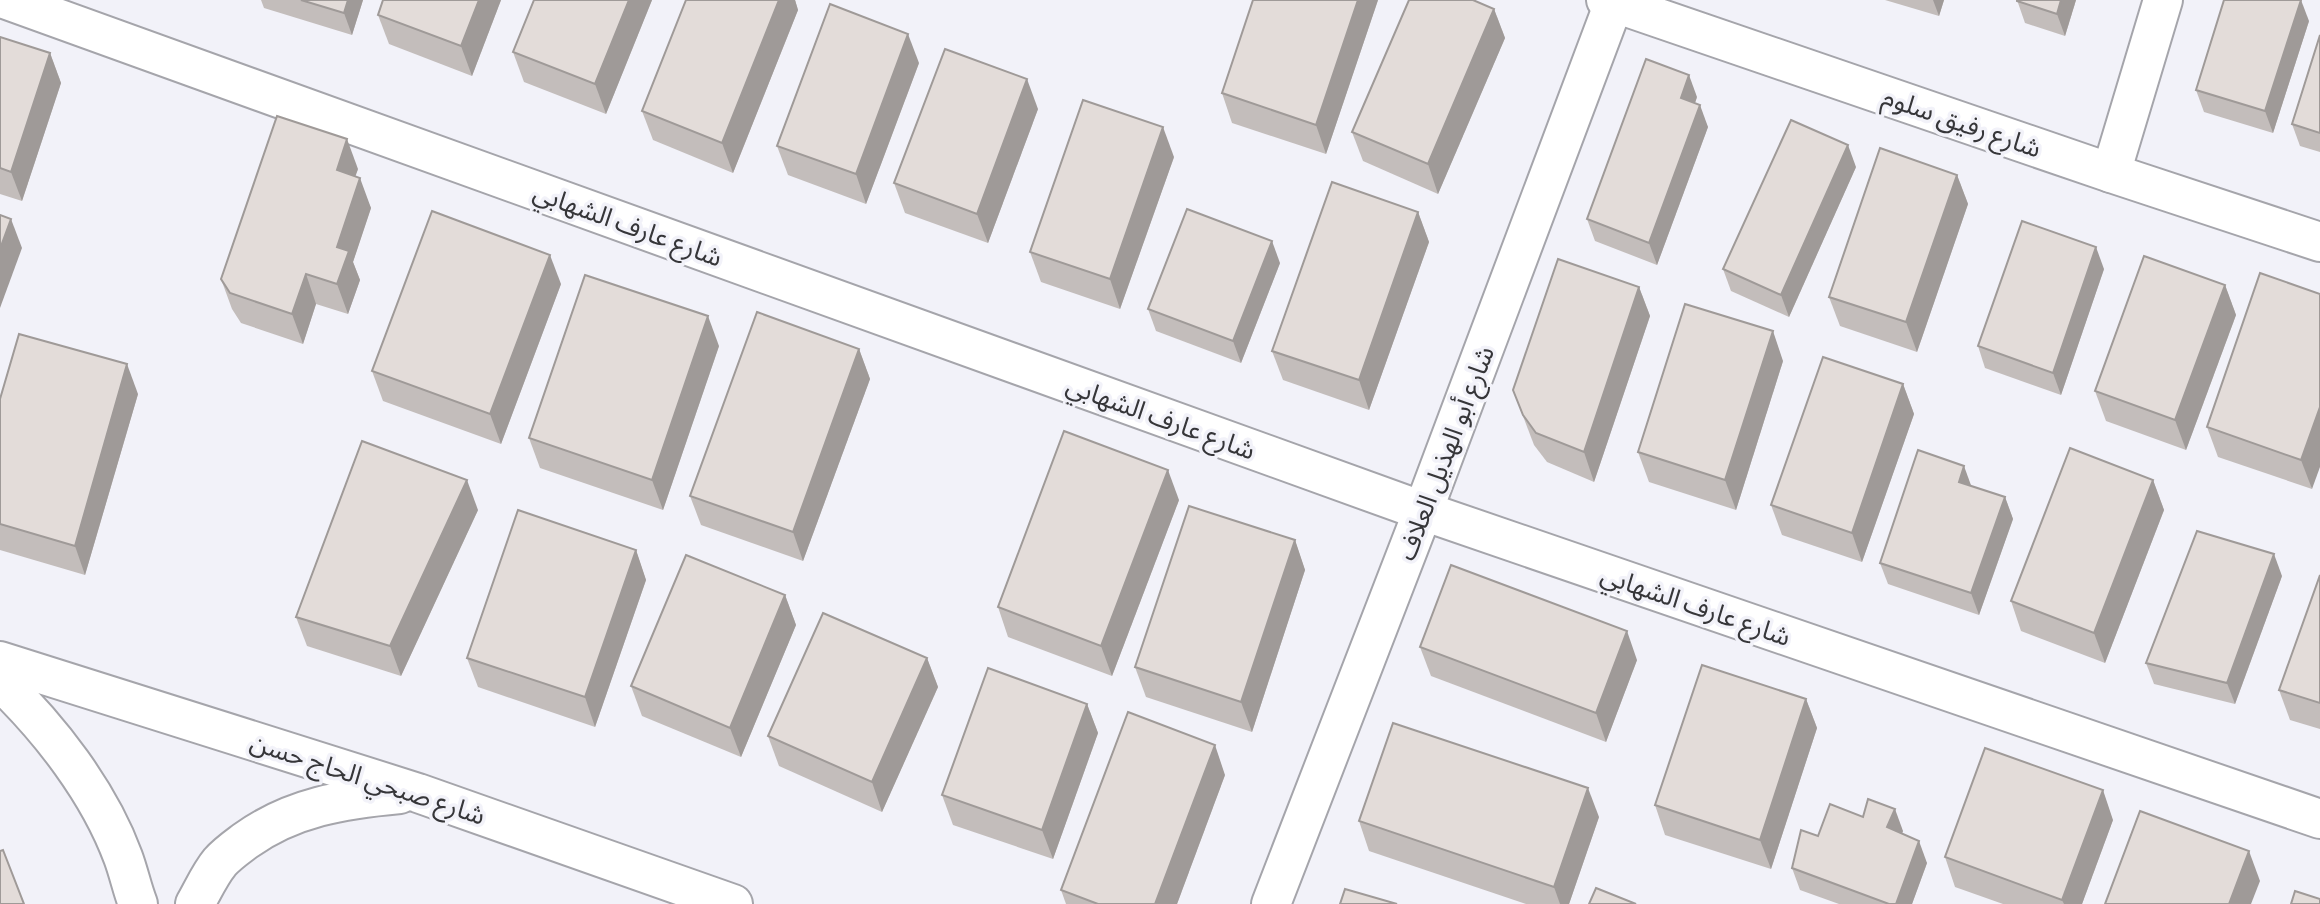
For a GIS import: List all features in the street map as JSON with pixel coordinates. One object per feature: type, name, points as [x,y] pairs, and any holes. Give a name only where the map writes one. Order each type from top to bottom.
[{"type":"street","name":"شارع عارف الشهابي","points":[[7,0],[1423,511],[2320,819]]},
{"type":"street","points":[[2111,173],[2162,0]]},
{"type":"street","name":"شارع أبو الهذيل العلاف","points":[[1271,904],[1423,511],[1611,1]]},
{"type":"street","name":"شارع رفيق سلوم","points":[[1611,1],[2320,242]]},
{"type":"street","name":"شارع صبحي الحاج حسن","points":[[0,661],[418,793],[733,904]]},
{"type":"street","points":[[0,681],[52,739],[82,779],[123,856],[138,904]]},
{"type":"street","points":[[195,904],[221,861],[258,832],[286,816],[320,804],[418,793]]},
{"type":"building","points":[[301,0],[348,0],[344,13]]},
{"type":"building","points":[[383,0],[479,0],[461,46],[378,15]]},
{"type":"building","points":[[534,0],[629,0],[595,84],[513,52]]},
{"type":"building","points":[[686,0],[779,0],[722,143],[642,111]]},
{"type":"building","points":[[1253,0],[1358,0],[1316,125],[1222,93]]},
{"type":"building","points":[[1409,0],[1473,0],[1494,9],[1428,164],[1352,132]]},
{"type":"building","points":[[2017,0],[2061,0],[2057,14]]},
{"type":"building","points":[[2224,0],[2301,0],[2265,111],[2196,90]]},
{"type":"building","points":[[830,4],[908,34],[856,174],[777,146]]},
{"type":"building","points":[[2320,35],[2320,133],[2292,124]]},
{"type":"building","points":[[0,37],[50,53],[11,172],[0,168]]},
{"type":"building","points":[[945,49],[1027,79],[977,214],[894,183]]},
{"type":"building","points":[[1646,59],[1689,75],[1681,98],[1700,105],[1649,243],[1587,219]]},
{"type":"building","points":[[1083,100],[1163,127],[1110,279],[1030,252]]},
{"type":"building","points":[[277,116],[347,139],[337,170],[360,178],[337,247],[349,251],[337,284],[306,274],[292,314],[230,293],[221,279]]},
{"type":"building","points":[[1791,120],[1848,145],[1781,295],[1723,269]]},
{"type":"building","points":[[1880,148],[1957,175],[1906,322],[1829,297]]},
{"type":"building","points":[[1332,182],[1418,212],[1359,380],[1272,351]]},
{"type":"building","points":[[1187,209],[1272,241],[1233,341],[1148,309]]},
{"type":"building","points":[[432,211],[550,255],[490,414],[372,371]]},
{"type":"building","points":[[0,215],[11,219],[0,249]]},
{"type":"building","points":[[2022,221],[2096,247],[2053,373],[1978,346]]},
{"type":"building","points":[[2144,256],[2225,285],[2175,420],[2095,391]]},
{"type":"building","points":[[1558,259],[1639,287],[1584,452],[1536,433],[1523,415],[1513,390]]},
{"type":"building","points":[[2260,273],[2320,294],[2320,407],[2301,460],[2207,427]]},
{"type":"building","points":[[585,275],[708,316],[652,480],[529,438]]},
{"type":"building","points":[[1685,304],[1773,331],[1725,480],[1638,452]]},
{"type":"building","points":[[757,312],[859,349],[793,532],[690,496]]},
{"type":"building","points":[[19,334],[127,364],[75,546],[0,524],[0,399]]},
{"type":"building","points":[[1823,357],[1903,384],[1852,533],[1771,505]]},
{"type":"building","points":[[1064,431],[1168,470],[1101,646],[998,607]]},
{"type":"building","points":[[362,441],[467,480],[390,646],[296,617]]},
{"type":"building","points":[[2070,448],[2153,480],[2094,633],[2011,601]]},
{"type":"building","points":[[1918,450],[1964,466],[1959,482],[2005,497],[1971,593],[1880,563]]},
{"type":"building","points":[[1189,506],[1295,540],[1241,702],[1135,667]]},
{"type":"building","points":[[518,510],[636,550],[585,697],[467,658]]},
{"type":"building","points":[[2197,531],[2274,554],[2227,683],[2146,663]]},
{"type":"building","points":[[686,555],[785,595],[730,728],[631,686]]},
{"type":"building","points":[[1451,565],[1627,631],[1596,713],[1420,647]]},
{"type":"building","points":[[2320,575],[2320,703],[2279,690]]},
{"type":"building","points":[[823,613],[927,658],[872,782],[768,736]]},
{"type":"building","points":[[1702,665],[1806,699],[1760,840],[1655,805]]},
{"type":"building","points":[[988,668],[1087,704],[1042,830],[942,795]]},
{"type":"building","points":[[1128,712],[1215,745],[1155,904],[1098,904],[1061,890]]},
{"type":"building","points":[[1393,723],[1588,788],[1554,887],[1359,821]]},
{"type":"building","points":[[1985,748],[2103,790],[2062,900],[1945,857]]},
{"type":"building","points":[[1868,799],[1895,809],[1887,827],[1919,841],[1896,904],[1889,904],[1792,868],[1801,830],[1818,836],[1830,804],[1863,817]]},
{"type":"building","points":[[2140,811],[2249,851],[2229,904],[2105,904]]},
{"type":"building","points":[[3,850],[24,904],[0,904],[0,851]]},
{"type":"building","points":[[1596,888],[1636,904],[1589,904]]},
{"type":"building","points":[[1345,889],[1397,904],[1340,904]]},
{"type":"building","points":[[2295,891],[2320,899],[2320,904],[2291,904]]}]
